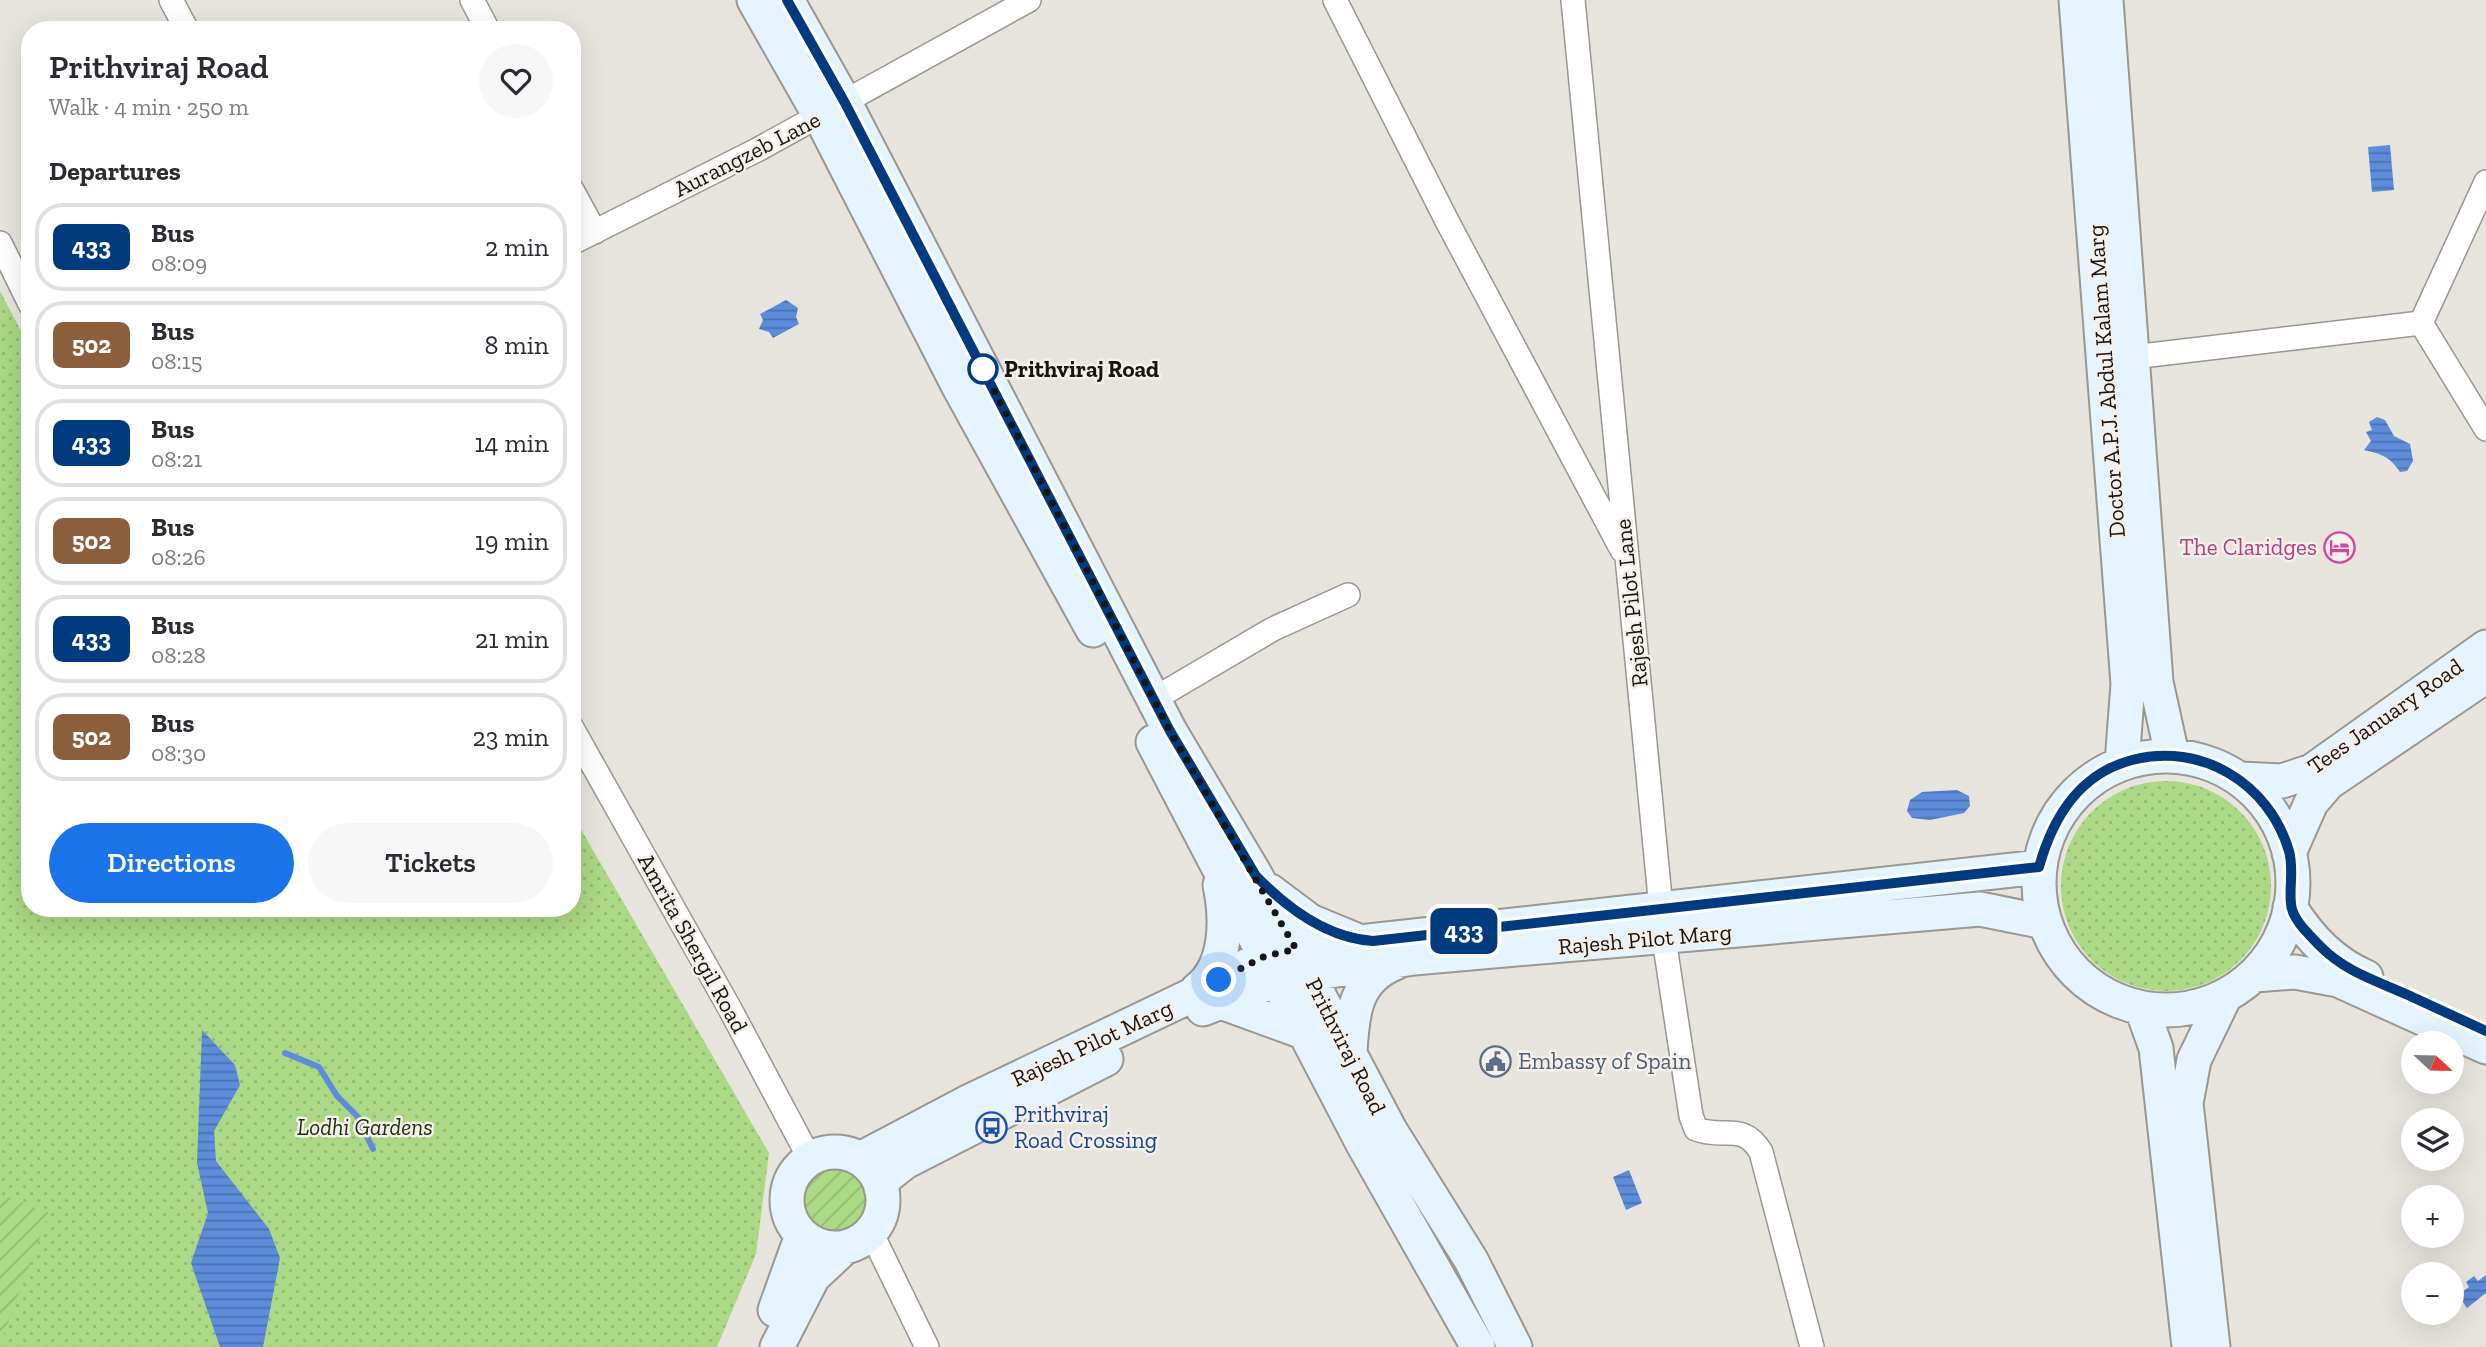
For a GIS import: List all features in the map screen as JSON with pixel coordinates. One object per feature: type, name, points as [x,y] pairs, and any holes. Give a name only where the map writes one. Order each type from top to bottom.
[{"type":"main road","name":"Prithviraj Road","points":[[754,0],[832,110],[1154,699],[1256,876],[1287,965],[1306,1033],[1363,1144],[1478,1347]]},
{"type":"main road","name":"Prithviraj Road","points":[[787,0],[832,110],[959,387],[1198,826],[1217,870],[1350,1053],[1390,1130],[1471,1260],[1515,1347]]},
{"type":"main road","name":"Doctor A.P.J. Abdul Kalam Marg","points":[[2077,0],[2129,684],[2122,763]]},
{"type":"main road","name":"Doctor A.P.J. Abdul Kalam Marg","points":[[2106,0],[2156,682],[2172,755]]},
{"type":"main road","name":"Tees January Road","points":[[2240,779],[2282,780],[2312,771],[2486,647]]},
{"type":"main road","name":"Tees January Road","points":[[2290,853],[2311,803],[2328,783],[2486,676]]},
{"type":"main road","points":[[2172,755],[2203,760],[2240,779],[2262,799],[2279,825],[2290,853],[2293,880],[2290,907],[2277,943],[2254,975],[2225,996],[2199,1006],[2170,1010],[2142,1009],[2118,1002],[2086,983],[2061,956],[2044,922],[2039,895],[2039,867],[2049,833],[2066,803],[2091,779],[2122,763],[2172,755]]},
{"type":"main road","name":"Rajesh Pilot Marg","points":[[881,1188],[886,1177],[937,1145],[1188,1015],[1221,1002],[1287,965],[1414,958],[1663,924],[2039,867]]},
{"type":"main road","points":[[1184,999],[1211,978],[1219,960],[1225,921],[1217,870]]},
{"type":"main road","points":[[1256,876],[1310,921],[1352,940],[1373,941]]},
{"type":"main road","points":[[2290,907],[2302,927],[2343,967],[2486,1031]]},
{"type":"main road","name":"Rajesh Pilot Marg","points":[[860,1159],[966,1104],[1184,999],[1287,965],[1373,941],[1979,909],[2044,922]]},
{"type":"main road","points":[[1350,1053],[1352,1013],[1367,980],[1393,963],[1414,958]]},
{"type":"main road","points":[[2254,975],[2295,972],[2338,980],[2486,1047]]},
{"type":"main road","points":[[2213,1347],[2186,1103],[2194,1060],[2225,996]]},
{"type":"main road","points":[[1221,1002],[1306,1033]]},
{"type":"main road","points":[[2142,1009],[2156,1048],[2189,1347]]},
{"type":"main road","points":[[777,1347],[808,1283],[828,1261],[858,1240],[881,1211],[881,1188],[875,1174],[860,1159],[831,1152],[810,1159],[794,1174],[787,1195],[790,1217],[802,1235],[822,1247],[858,1240]]},
{"type":"main road","points":[[758,1347],[784,1290],[802,1235]]},
{"type":"street","points":[[171,0],[182,21]]},
{"type":"street","points":[[472,0],[483,21]]},
{"type":"street","name":"Aurangzeb Lane","points":[[581,238],[832,110],[1029,0]]},
{"type":"street","points":[[1335,0],[1447,221],[1627,559]]},
{"type":"street","name":"Rajesh Pilot Lane","points":[[1573,0],[1663,924],[1691,1116],[1696,1129],[1708,1134],[1741,1132],[1754,1139],[1761,1152],[1812,1347]]},
{"type":"street","points":[[2421,323],[2486,181]]},
{"type":"street","points":[[581,207],[594,232]]},
{"type":"street","points":[[0,243],[21,286]]},
{"type":"street","points":[[2133,357],[2421,323]]},
{"type":"street","points":[[2421,323],[2486,429]]},
{"type":"street","points":[[1154,699],[1273,629],[1348,595]]},
{"type":"street","name":"Amrita Shergil Road","points":[[581,744],[730,1009],[810,1159]]},
{"type":"street","points":[[858,1240],[927,1347]]},
{"type":"green space","name":"Lodhi Gardens","points":[[0,291],[21,331],[21,917],[581,917],[581,829],[769,1153],[756,1254],[717,1347],[0,1347]]},
{"type":"green space","points":[[2166,781],[2187,783],[2206,789],[2240,812],[2263,846],[2269,865],[2269,907],[2263,926],[2240,960],[2206,983],[2187,989],[2166,991],[2145,989],[2126,983],[2092,960],[2069,926],[2063,907],[2061,886],[2063,865],[2069,846],[2092,812],[2126,789],[2145,783]]},
{"type":"green space","points":[[832,1163],[847,1166],[859,1174],[867,1186],[870,1201],[867,1216],[859,1228],[847,1236],[832,1239],[817,1236],[805,1228],[797,1216],[794,1201],[797,1186],[805,1174],[817,1166]]},
{"type":"green space","points":[[0,1194],[49,1213],[0,1344]]},
{"type":"water","points":[[2390,145],[2394,190],[2372,192],[2368,147]]},
{"type":"water","points":[[786,300],[798,308],[796,317],[799,324],[773,338],[769,332],[759,329],[763,320],[760,314]]},
{"type":"water","points":[[2377,417],[2385,420],[2394,436],[2410,444],[2413,461],[2407,471],[2400,472],[2385,457],[2364,450],[2371,441],[2366,432],[2372,430],[2369,422]]},
{"type":"water","points":[[1957,790],[1969,796],[1970,806],[1964,813],[1930,820],[1912,818],[1907,811],[1910,800],[1922,792]]},
{"type":"water","points":[[202,1030],[235,1065],[240,1085],[214,1131],[216,1161],[269,1229],[280,1258],[263,1347],[220,1347],[191,1263],[208,1213],[197,1163]]},
{"type":"water","points":[[1629,1170],[1642,1203],[1626,1210],[1613,1177]]},
{"type":"water","points":[[2486,1275],[2486,1293],[2467,1308],[2464,1304],[2464,1291],[2469,1287],[2466,1282],[2474,1276],[2478,1281]]},
{"type":"waterway","points":[[285,1053],[319,1067],[337,1096],[357,1116],[373,1149]]},
{"type":"bus line","name":"433","points":[[787,0],[845,103],[1170,731],[1256,876],[1310,921],[1352,940],[1373,941],[2039,867],[2049,833],[2066,803],[2091,779],[2122,763],[2172,755],[2203,760],[2232,773],[2262,799],[2279,825],[2290,853],[2293,880],[2290,907],[2302,927],[2341,965],[2486,1031]]},
{"type":"place","name":"Prithviraj Road","points":[[983,369]]},
{"type":"place","name":"The Claridges","points":[[2340,547]]},
{"type":"place","name":"Embassy of Spain","points":[[1495,1061]]},
{"type":"place","name":"Prithviraj Road Crossing","points":[[991,1127]]},
{"type":"route","points":[[983,369],[1170,731],[1296,949],[1265,956],[1219,980]]}]
